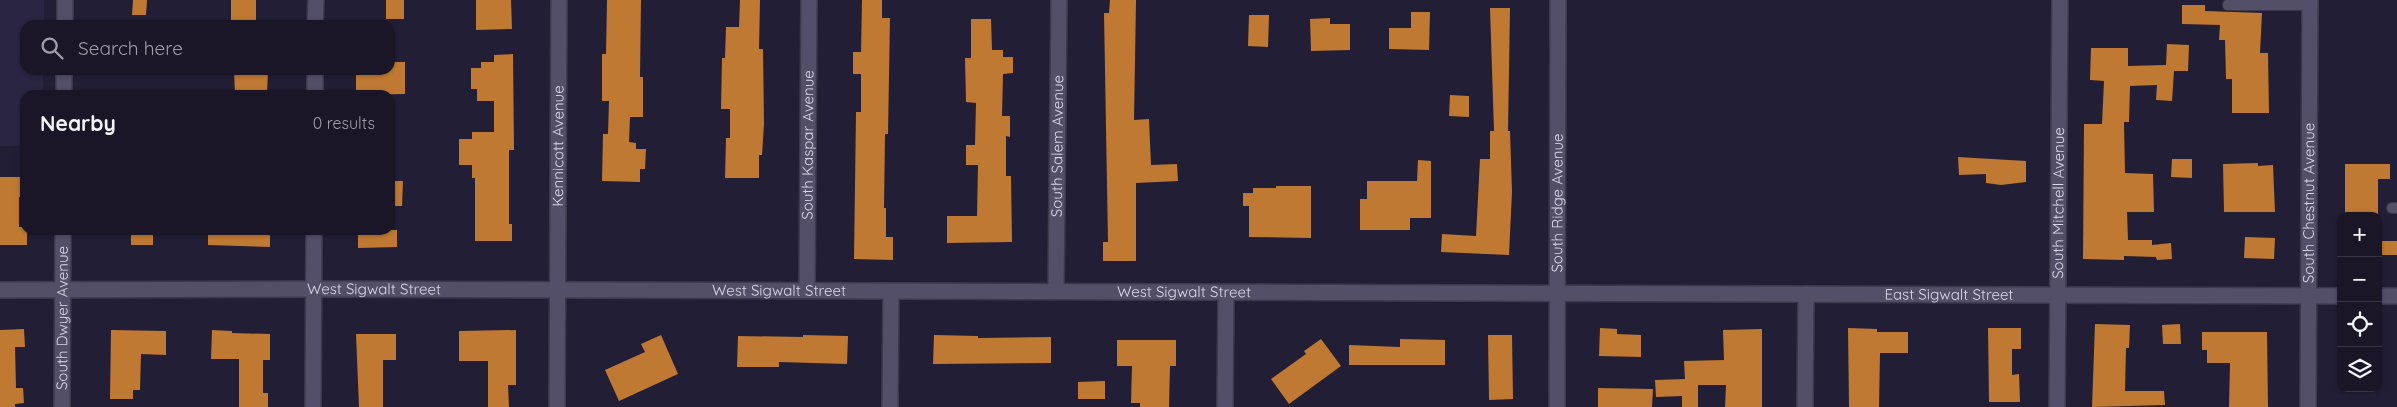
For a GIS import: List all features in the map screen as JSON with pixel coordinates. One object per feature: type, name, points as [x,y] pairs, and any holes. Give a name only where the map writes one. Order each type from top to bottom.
[{"type":"street","points":[[65,0],[65,20]]},
{"type":"street","points":[[316,0],[316,20]]},
{"type":"street","name":"Kennicott Avenue","points":[[557,407],[558,0]]},
{"type":"street","name":"South Kaspar Avenue","points":[[807,290],[809,0]]},
{"type":"street","name":"South Salem Avenue","points":[[1056,291],[1059,0]]},
{"type":"street","name":"South Ridge Avenue","points":[[1557,407],[1558,0]]},
{"type":"street","name":"South Mitchell Avenue","points":[[2058,407],[2060,0]]},
{"type":"street","name":"South Chestnut Avenue","points":[[2308,407],[2307,296],[2310,2]]},
{"type":"street","points":[[64,75],[64,90]]},
{"type":"street","points":[[315,75],[315,90]]},
{"type":"street","name":"South Dwyer Avenue","points":[[62,407],[63,235]]},
{"type":"street","points":[[313,407],[314,235]]},
{"type":"street","name":"West Sigwalt Street","points":[[0,290],[807,290],[1557,295]]},
{"type":"street","points":[[890,292],[890,407]]},
{"type":"street","points":[[1225,407],[1226,294]]},
{"type":"street","points":[[1805,407],[1806,294]]},
{"type":"street","name":"East Sigwalt Street","points":[[1557,295],[2058,294],[2337,296]]},
{"type":"street","points":[[2382,296],[2397,296]]},
{"type":"lane","points":[[2228,5],[2310,2]]},
{"type":"shaded area","points":[[0,0],[44,0],[44,20],[20,20],[20,75],[43,75],[43,90],[20,90],[20,146],[0,146]]},
{"type":"building","points":[[133,0],[147,0],[146,15],[132,15]]},
{"type":"building","points":[[231,0],[256,0],[256,20],[231,20]]},
{"type":"building","points":[[386,0],[404,0],[404,19],[386,19]]},
{"type":"building","points":[[476,0],[511,0],[512,29],[476,30]]},
{"type":"building","points":[[607,0],[641,0],[640,77],[643,77],[643,117],[630,117],[629,142],[636,143],[636,149],[646,149],[645,169],[640,169],[640,182],[602,181],[603,134],[608,134],[609,101],[602,101],[602,54],[606,54]]},
{"type":"building","points":[[740,0],[760,0],[759,49],[763,49],[764,124],[762,155],[759,155],[759,178],[725,178],[726,138],[730,138],[730,109],[721,109],[722,58],[725,58],[726,27],[739,27]]},
{"type":"building","points":[[862,0],[882,0],[882,18],[890,18],[888,134],[885,134],[884,208],[886,208],[886,237],[893,237],[893,260],[854,259],[856,112],[861,112],[861,74],[853,74],[853,52],[861,52]]},
{"type":"building","points":[[1110,0],[1136,0],[1134,120],[1149,119],[1151,165],[1177,164],[1178,181],[1136,183],[1136,261],[1103,261],[1103,242],[1108,242],[1104,13],[1109,13]]},
{"type":"building","points":[[2182,5],[2205,5],[2205,11],[2262,13],[2260,53],[2268,53],[2269,113],[2232,113],[2232,79],[2226,79],[2225,40],[2219,40],[2220,25],[2182,24]]},
{"type":"building","points":[[1490,8],[1510,8],[1508,131],[1510,131],[1512,192],[1509,255],[1441,252],[1442,234],[1476,236],[1480,159],[1490,159],[1490,131],[1494,131]]},
{"type":"building","points":[[1411,12],[1430,12],[1429,50],[1389,49],[1389,28],[1411,28]]},
{"type":"building","points":[[1249,15],[1269,15],[1268,47],[1248,46]]},
{"type":"building","points":[[1330,18],[1330,24],[1350,24],[1350,50],[1311,51],[1310,19]]},
{"type":"building","points":[[971,19],[991,19],[992,50],[1003,50],[1003,57],[1013,57],[1013,73],[1003,74],[1002,116],[1010,116],[1010,137],[1006,136],[1006,176],[1011,176],[1012,242],[947,243],[947,216],[977,216],[978,165],[966,165],[966,145],[975,145],[976,103],[966,102],[965,58],[971,58]]},
{"type":"building","points":[[2167,44],[2189,45],[2188,71],[2174,71],[2172,101],[2156,100],[2157,85],[2130,86],[2129,122],[2124,122],[2125,173],[2153,174],[2154,212],[2127,212],[2128,240],[2152,240],[2152,245],[2171,243],[2172,259],[2157,260],[2156,257],[2124,256],[2124,260],[2083,259],[2084,124],[2102,124],[2104,81],[2090,80],[2091,48],[2128,48],[2128,66],[2166,65]]},
{"type":"building","points":[[513,54],[514,150],[509,150],[509,224],[512,224],[512,241],[475,241],[475,178],[472,178],[472,165],[459,165],[459,139],[472,139],[472,132],[494,132],[494,101],[477,101],[477,89],[471,89],[471,68],[481,68],[481,62],[494,62],[494,55]]},
{"type":"building","points":[[395,62],[405,62],[405,94],[395,94],[395,90],[356,90],[356,75],[395,75]]},
{"type":"building","points":[[234,75],[268,75],[267,90],[235,90]]},
{"type":"building","points":[[1450,95],[1469,96],[1469,117],[1449,116]]},
{"type":"building","points":[[1958,157],[2026,161],[2026,182],[2001,185],[1986,183],[1986,174],[1959,175]]},
{"type":"building","points":[[2172,159],[2192,159],[2192,178],[2171,177]]},
{"type":"building","points":[[1418,160],[1431,161],[1431,218],[1410,218],[1410,230],[1360,230],[1360,199],[1367,199],[1367,181],[1417,181]]},
{"type":"building","points":[[2258,163],[2258,166],[2273,165],[2275,212],[2224,212],[2223,164]]},
{"type":"building","points":[[2345,164],[2390,164],[2390,179],[2378,179],[2378,212],[2345,212]]},
{"type":"building","points":[[0,177],[20,177],[19,227],[20,235],[27,235],[27,245],[0,245]]},
{"type":"building","points":[[395,181],[403,181],[402,206],[395,206]]},
{"type":"building","points":[[1276,186],[1311,186],[1311,238],[1249,237],[1249,206],[1243,206],[1243,193],[1253,193],[1253,188],[1276,188]]},
{"type":"building","points":[[395,230],[397,230],[397,247],[358,248],[358,235],[395,235]]},
{"type":"building","points":[[131,235],[153,235],[153,245],[131,245]]},
{"type":"building","points":[[208,235],[270,235],[270,247],[208,245]]},
{"type":"building","points":[[2245,237],[2275,238],[2274,259],[2244,258]]},
{"type":"building","points":[[2382,241],[2397,241],[2397,255],[2382,255]]},
{"type":"building","points":[[2095,324],[2130,325],[2129,348],[2126,348],[2125,391],[2164,391],[2165,405],[2092,407]]},
{"type":"building","points":[[2180,324],[2181,344],[2163,344],[2162,325]]},
{"type":"building","points":[[1600,328],[1617,329],[1617,334],[1641,335],[1641,357],[1599,356]]},
{"type":"building","points":[[1848,328],[1877,329],[1877,332],[1908,332],[1908,353],[1880,353],[1879,407],[1849,407]]},
{"type":"building","points":[[1988,328],[2021,328],[2021,349],[2012,349],[2012,375],[2019,374],[2020,402],[1989,402]]},
{"type":"building","points":[[24,329],[25,347],[15,347],[16,388],[23,388],[24,403],[15,404],[15,407],[0,407],[0,330]]},
{"type":"building","points":[[1762,329],[1762,407],[1725,407],[1726,385],[1698,385],[1698,407],[1682,407],[1682,396],[1656,397],[1655,380],[1685,379],[1684,361],[1724,360],[1723,330]]},
{"type":"building","points":[[111,330],[166,331],[166,355],[141,354],[140,390],[133,390],[133,399],[110,399]]},
{"type":"building","points":[[212,330],[232,331],[232,333],[270,334],[270,360],[263,360],[263,393],[268,393],[268,407],[239,407],[239,359],[211,359]]},
{"type":"building","points":[[516,330],[516,385],[508,385],[509,407],[488,407],[488,361],[459,361],[459,331]]},
{"type":"building","points":[[2202,332],[2267,332],[2268,407],[2229,407],[2230,363],[2207,363],[2207,350],[2202,350]]},
{"type":"building","points":[[356,334],[396,334],[396,360],[383,360],[383,407],[359,407]]},
{"type":"building","points":[[661,335],[678,374],[619,401],[605,370],[645,352],[641,344]]},
{"type":"building","points":[[803,335],[848,336],[847,364],[779,362],[779,367],[737,367],[738,336],[803,337]]},
{"type":"building","points":[[934,335],[978,336],[978,338],[1051,337],[1051,363],[933,364]]},
{"type":"building","points":[[1488,335],[1512,335],[1513,399],[1489,400]]},
{"type":"building","points":[[1321,339],[1341,366],[1289,404],[1271,379],[1306,354],[1304,351]]},
{"type":"building","points":[[1400,339],[1445,340],[1445,365],[1349,365],[1349,345],[1400,347]]},
{"type":"building","points":[[1117,340],[1176,340],[1176,366],[1170,366],[1169,407],[1140,407],[1140,403],[1131,403],[1132,366],[1117,366]]},
{"type":"building","points":[[1105,381],[1105,399],[1078,399],[1078,382]]},
{"type":"building","points":[[1598,388],[1653,389],[1652,407],[1598,407]]}]
